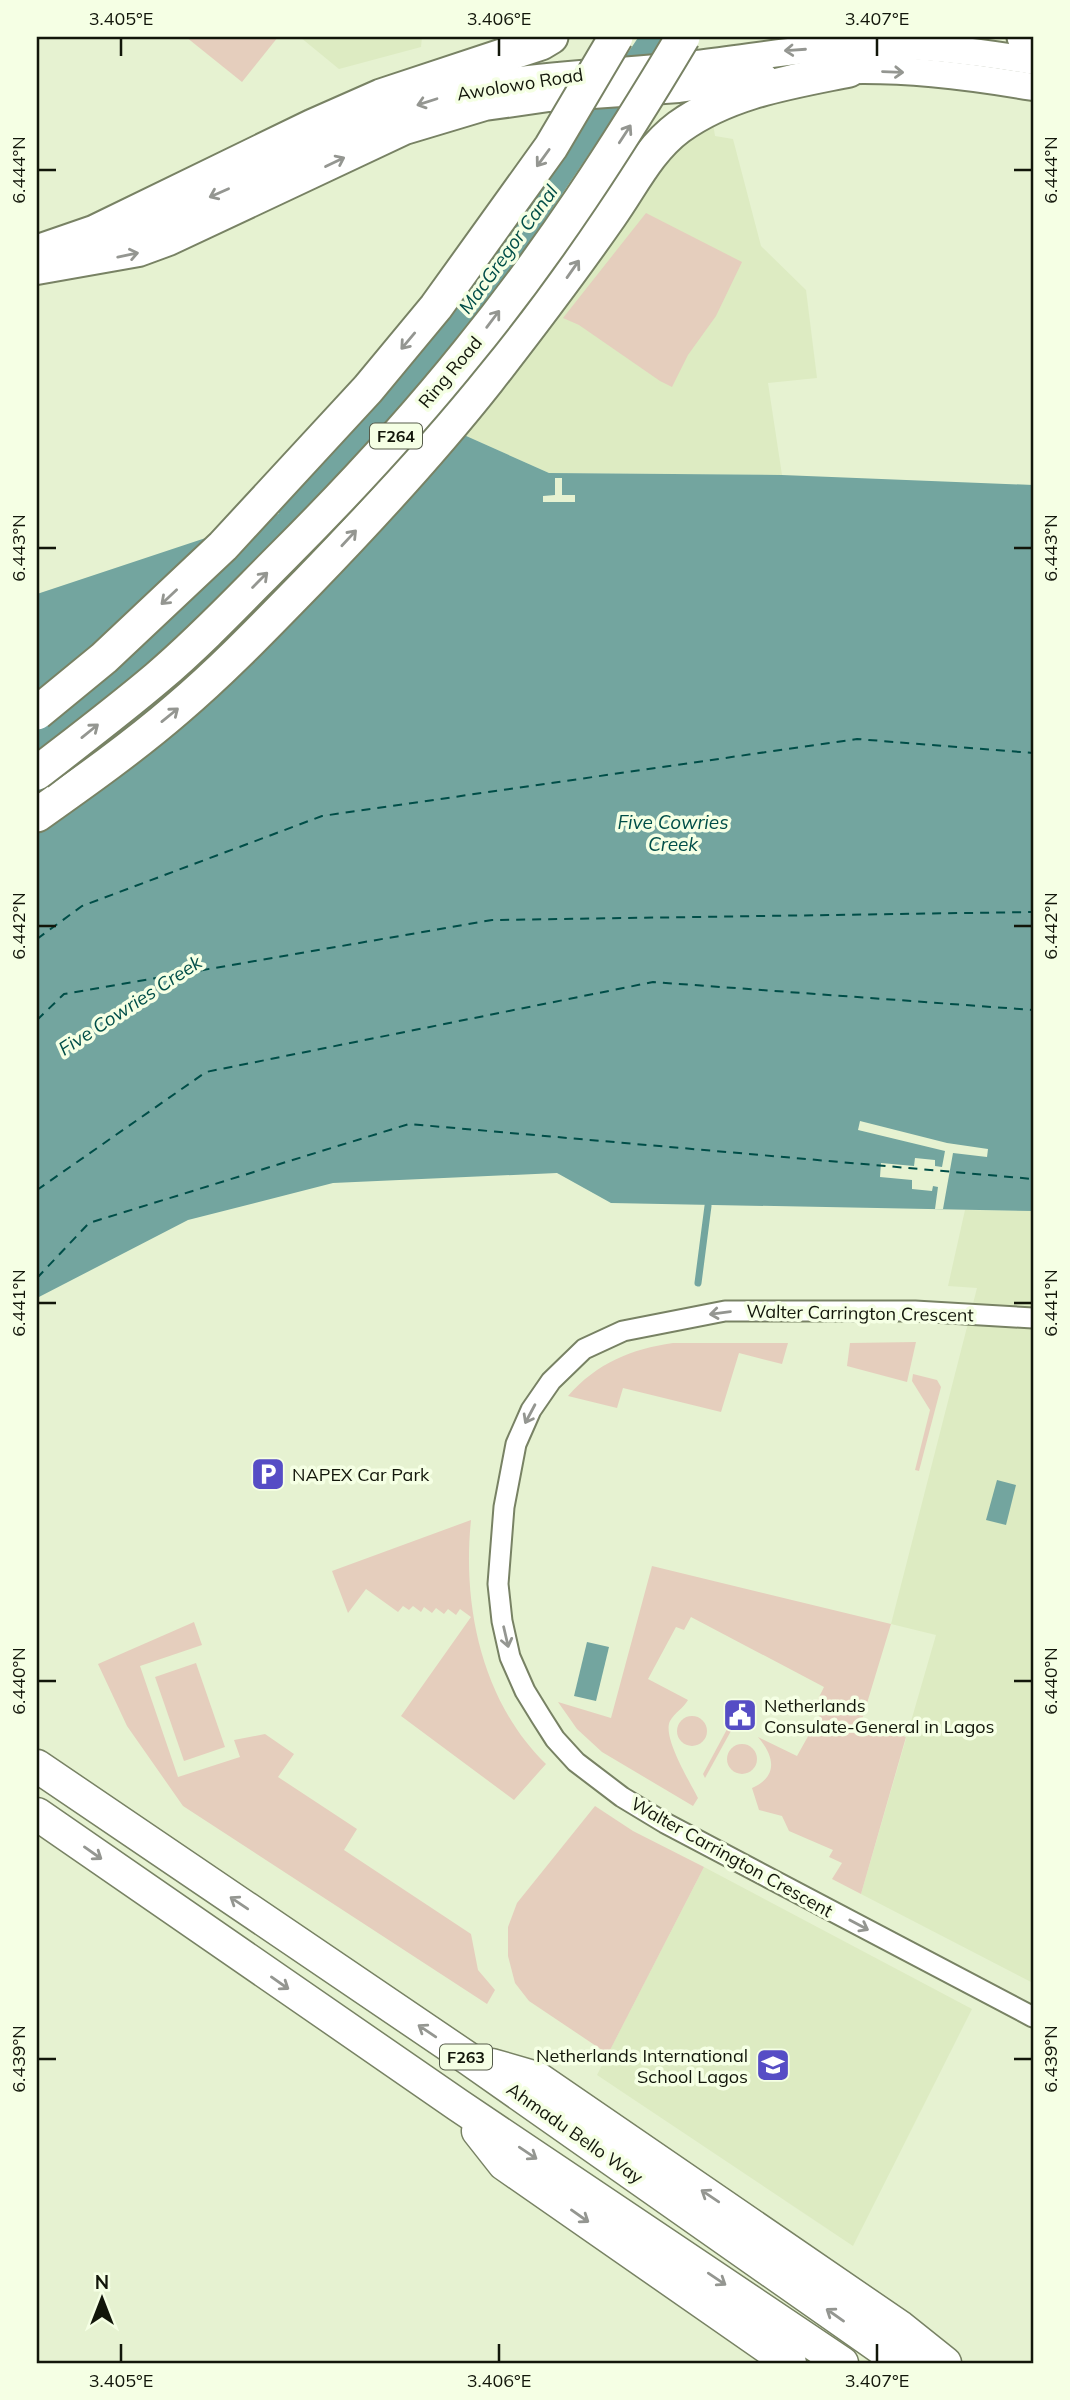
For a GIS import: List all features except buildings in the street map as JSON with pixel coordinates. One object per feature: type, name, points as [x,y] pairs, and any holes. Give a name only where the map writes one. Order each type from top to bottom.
[{"type":"highway","points":[[37,253],[95,232],[313,125],[381,96],[541,43],[551,37]]},
{"type":"highway","name":"F264","points":[[37,713],[104,658],[223,546],[368,389],[436,307],[551,147],[616,37]]},
{"type":"highway","points":[[1024,37],[1033,38]]},
{"type":"highway","name":"Ring Road","points":[[37,773],[158,677],[227,613],[312,527],[398,433],[469,352],[582,199],[632,122],[690,50]]},
{"type":"highway","points":[[37,815],[106,766],[178,709],[250,641],[324,565],[477,395],[549,303],[616,208],[648,156],[677,129],[707,108],[739,95],[782,83],[849,70]]},
{"type":"highway","name":"Ahmadu Bello Way","points":[[37,1766],[469,2059],[896,2359]]},
{"type":"highway","name":"F263","points":[[37,1814],[458,2105],[842,2363]]},
{"type":"highway","points":[[469,2059],[537,2078],[900,2327],[946,2363]]},
{"type":"highway","points":[[458,2105],[505,2164],[790,2363]]},
{"type":"main road","name":"Awolowo Road","points":[[37,253],[96,244],[160,221],[256,177],[332,137],[444,96],[507,82],[566,75],[690,50],[773,52],[855,46],[917,47],[1033,61]]},
{"type":"main road","name":"Awolowo Road","points":[[37,271],[139,253],[169,242],[405,131],[485,107],[549,98],[679,89],[776,75],[849,70],[980,78],[1033,87]]},
{"type":"street","name":"Walter Carrington Crescent","points":[[1033,1318],[915,1311],[725,1311],[623,1331],[584,1349],[551,1381],[531,1410],[516,1444],[505,1507],[498,1584],[510,1657],[525,1691],[555,1739],[576,1762],[622,1797],[665,1823],[1033,2017]]},
{"type":"shaded area","points":[[186,37],[278,37],[242,82]]},
{"type":"shaded area","points":[[300,37],[422,37],[421,47],[339,69]]},
{"type":"shaded area","points":[[712,117],[715,136],[733,139],[761,246],[806,290],[817,378],[768,383],[782,475],[549,473],[464,435],[685,133]]},
{"type":"shaded area","points":[[646,213],[742,262],[716,316],[688,355],[672,387],[579,325],[563,318]]},
{"type":"shaded area","points":[[965,1210],[1033,1211],[1033,1983],[861,1894],[936,1635],[891,1624],[977,1288],[948,1286]]},
{"type":"shaded area","points":[[916,1342],[907,1382],[847,1366],[850,1343]]},
{"type":"shaded area","points":[[673,1343],[788,1343],[782,1364],[739,1353],[721,1412],[623,1388],[617,1408],[568,1396],[579,1384],[616,1359],[643,1349]]},
{"type":"shaded area","points":[[913,1374],[937,1380],[941,1387],[919,1471],[915,1470],[930,1410],[912,1381]]},
{"type":"shaded area","points":[[471,1520],[470,1586],[481,1651],[506,1712],[524,1739],[546,1764],[514,1800],[401,1716],[471,1617],[460,1609],[456,1615],[448,1609],[444,1614],[436,1608],[432,1613],[424,1607],[421,1612],[413,1606],[409,1610],[403,1606],[398,1612],[366,1589],[348,1613],[332,1571]]},
{"type":"shaded area","points":[[652,1566],[891,1624],[861,1723],[906,1737],[861,1894],[832,1879],[842,1863],[829,1857],[833,1850],[789,1831],[782,1816],[759,1810],[752,1788],[767,1778],[771,1765],[768,1751],[758,1737],[797,1756],[825,1706],[817,1701],[824,1687],[691,1617],[684,1630],[676,1627],[648,1679],[688,1700],[672,1718],[669,1728],[673,1748],[698,1798],[693,1806],[602,1752],[577,1729],[558,1702],[611,1718]]},
{"type":"shaded area","points":[[194,1622],[202,1645],[140,1666],[178,1777],[240,1757],[234,1740],[265,1734],[294,1754],[278,1777],[357,1829],[344,1850],[471,1934],[478,1970],[495,1990],[487,2004],[183,1806],[127,1726],[98,1664]]},
{"type":"shaded area","points":[[196,1663],[225,1747],[184,1761],[155,1677]]},
{"type":"shaded area","points":[[692,1716],[703,1720],[707,1731],[703,1742],[692,1746],[681,1742],[677,1731],[681,1720]]},
{"type":"shaded area","points":[[733,1718],[737,1720],[705,1778],[703,1774]]},
{"type":"shaded area","points":[[742,1744],[753,1748],[757,1759],[753,1770],[742,1774],[731,1770],[727,1759],[731,1748]]},
{"type":"shaded area","points":[[595,1806],[633,1831],[704,1867],[608,2054],[529,2001],[515,1983],[508,1956],[508,1927],[517,1903]]},
{"type":"shaded area","name":"Netherlands International School Lagos","points":[[704,1867],[972,2009],[853,2246],[597,2075]]},
{"type":"water","name":"Five Cowries Creek","points":[[464,435],[549,473],[782,475],[1033,485],[1033,1211],[611,1203],[557,1173],[333,1183],[188,1220],[37,1298],[37,594],[290,510],[442,453]]},
{"type":"water","points":[[997,1480],[1016,1485],[1006,1525],[986,1520]]},
{"type":"water","points":[[587,1642],[609,1647],[596,1701],[574,1696]]},
{"type":"pier","points":[[555,478],[562,478],[562,495],[575,495],[575,502],[543,502],[543,496],[555,495]]},
{"type":"pier","points":[[860,1121],[947,1143],[988,1149],[987,1157],[953,1153],[943,1209],[935,1209],[938,1187],[933,1186],[932,1191],[912,1189],[912,1180],[880,1177],[881,1163],[914,1166],[915,1158],[935,1160],[935,1166],[942,1167],[945,1151],[858,1130]]},
{"type":"waterway","name":"MacGregor Canal","points":[[290,510],[393,397],[484,289],[653,37]]},
{"type":"waterway","points":[[698,1283],[708,1206]]},
{"type":"ferry route","points":[[37,939],[82,906],[322,816],[857,739],[1033,753]]},
{"type":"ferry route","points":[[37,1020],[64,994],[492,920],[1033,912]]},
{"type":"ferry route","points":[[37,1190],[206,1072],[653,982],[1033,1010]]},
{"type":"ferry route","points":[[37,1278],[89,1223],[409,1124],[1033,1179]]},
{"type":"place","name":"NAPEX Car Park","points":[[268,1474]]},
{"type":"place","name":"Netherlands Consulate-General in Lagos","points":[[740,1715]]},
{"type":"place","name":"Netherlands International School Lagos","points":[[773,2065]]}]
